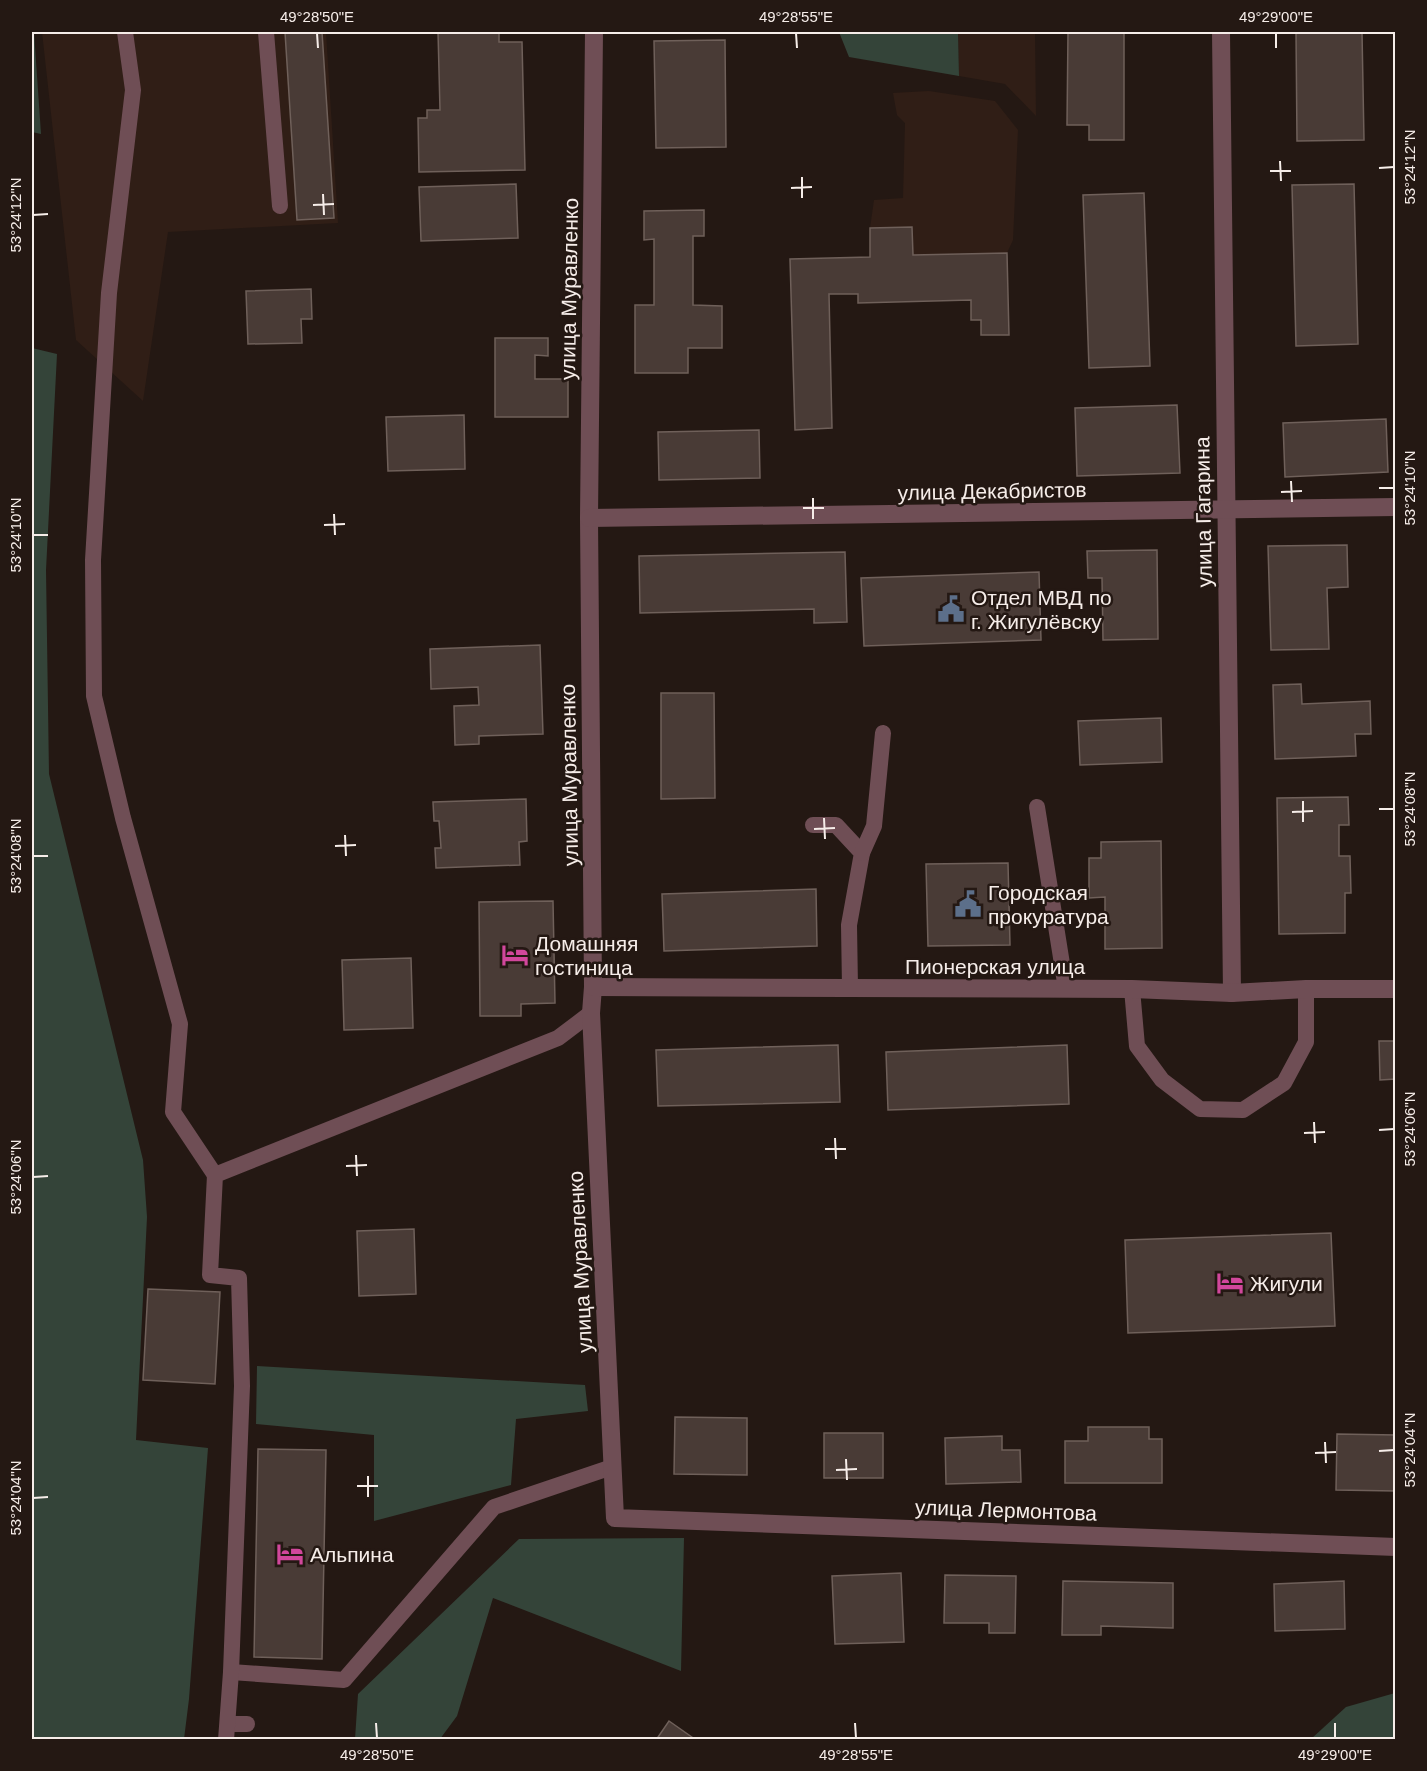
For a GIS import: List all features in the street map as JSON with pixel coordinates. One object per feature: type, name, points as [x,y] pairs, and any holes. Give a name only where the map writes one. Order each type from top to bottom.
[{"type":"street","name":"улица Муравленко","points":[[594,32],[589,518],[593,987],[591,1013],[615,1518]]},
{"type":"street","name":"улица Гагарина","points":[[1221,32],[1232,993]]},
{"type":"street","name":"улица Декабристов","points":[[589,518],[1395,507]]},
{"type":"street","name":"Пионерская улица","points":[[593,987],[1132,989],[1232,993],[1395,988]]},
{"type":"street","name":"улица Лермонтова","points":[[615,1518],[1395,1547]]},
{"type":"lane","points":[[125,32],[133,90],[109,293],[93,560],[94,696],[123,818],[180,1024],[173,1112],[215,1175],[210,1275],[239,1278],[242,1386],[227,1732],[247,1724]]},
{"type":"lane","points":[[266,32],[279,206]]},
{"type":"lane","points":[[850,988],[849,925],[862,853],[874,826],[883,733]]},
{"type":"lane","points":[[1037,807],[1066,989]]},
{"type":"lane","points":[[813,825],[836,825],[862,853]]},
{"type":"lane","points":[[1132,989],[1137,1046],[1162,1080],[1200,1109],[1243,1110],[1284,1083],[1306,1042],[1306,989]]},
{"type":"lane","points":[[215,1175],[558,1038],[591,1013]]},
{"type":"lane","points":[[231,1672],[344,1680],[494,1507],[612,1467]]},
{"type":"shaded area","points":[[42,32],[326,32],[338,223],[168,232],[143,401],[76,340]]},
{"type":"shaded area","points":[[958,32],[1035,32],[1036,116],[1005,84],[959,76]]},
{"type":"shaded area","points":[[929,91],[995,101],[1018,130],[1013,240],[1007,253],[913,255],[912,227],[870,228],[874,200],[903,198],[905,123],[897,115],[893,93]]},
{"type":"green space","points":[[32,32],[34,32],[41,134],[32,132]]},
{"type":"green space","points":[[839,32],[958,32],[959,76],[849,57]]},
{"type":"green space","points":[[32,348],[57,354],[46,570],[49,774],[143,1160],[147,1217],[136,1440],[208,1448],[184,1739],[32,1739]]},
{"type":"green space","points":[[257,1366],[585,1385],[588,1411],[516,1419],[511,1485],[374,1521],[374,1435],[256,1424]]},
{"type":"green space","points":[[684,1538],[681,1671],[493,1598],[457,1716],[440,1739],[355,1739],[358,1694],[519,1539]]},
{"type":"green space","points":[[1395,1693],[1395,1739],[1311,1739],[1346,1707]]},
{"type":"building","points":[[285,32],[322,32],[334,218],[297,220]]},
{"type":"building","points":[[438,32],[499,32],[499,42],[522,42],[525,170],[419,172],[418,118],[427,118],[427,110],[440,110]]},
{"type":"building","points":[[1068,32],[1124,32],[1124,140],[1089,140],[1089,125],[1067,125]]},
{"type":"building","points":[[1296,32],[1362,32],[1364,140],[1297,141]]},
{"type":"building","points":[[725,40],[726,147],[656,148],[654,41]]},
{"type":"building","points":[[516,184],[518,238],[421,241],[419,187]]},
{"type":"building","points":[[1354,184],[1358,344],[1296,346],[1292,185]]},
{"type":"building","points":[[1144,193],[1150,366],[1089,368],[1083,195]]},
{"type":"building","points":[[704,210],[704,236],[693,236],[693,305],[722,306],[722,348],[688,348],[688,373],[635,373],[635,305],[654,305],[654,239],[644,240],[644,211]]},
{"type":"building","points":[[912,227],[913,255],[1007,253],[1009,335],[981,335],[981,320],[971,320],[971,300],[858,303],[858,294],[829,294],[832,428],[795,430],[790,259],[870,257],[870,228]]},
{"type":"building","points":[[311,289],[312,319],[301,319],[302,343],[248,344],[246,291]]},
{"type":"building","points":[[495,338],[548,338],[548,356],[535,355],[535,379],[568,379],[568,417],[495,417]]},
{"type":"building","points":[[1177,405],[1180,473],[1077,476],[1075,408]]},
{"type":"building","points":[[464,415],[465,469],[388,471],[386,417]]},
{"type":"building","points":[[1386,419],[1388,472],[1285,477],[1283,423]]},
{"type":"building","points":[[759,430],[760,478],[659,480],[658,432]]},
{"type":"building","points":[[1347,545],[1348,587],[1327,588],[1329,649],[1271,650],[1268,546]]},
{"type":"building","points":[[1157,550],[1158,639],[1103,640],[1102,578],[1088,578],[1087,551]]},
{"type":"building","points":[[845,552],[847,622],[814,623],[814,609],[640,613],[639,556]]},
{"type":"building","name":"Отдел МВД по г. Жигулёвску","points":[[1039,572],[1041,640],[864,646],[861,578]]},
{"type":"building","points":[[540,645],[543,734],[479,736],[479,744],[455,745],[454,706],[479,705],[478,687],[431,689],[430,649]]},
{"type":"building","points":[[1301,684],[1302,704],[1370,701],[1371,734],[1355,734],[1356,756],[1275,759],[1273,685]]},
{"type":"building","points":[[661,693],[714,693],[715,798],[661,799]]},
{"type":"building","points":[[1161,718],[1162,762],[1080,765],[1078,721]]},
{"type":"building","points":[[1348,797],[1349,825],[1339,825],[1339,856],[1350,856],[1351,893],[1345,893],[1345,933],[1279,934],[1277,798]]},
{"type":"building","points":[[526,799],[527,841],[519,842],[520,865],[436,868],[435,848],[441,848],[439,821],[434,821],[433,802]]},
{"type":"building","points":[[1161,841],[1162,948],[1105,949],[1105,897],[1089,898],[1089,858],[1101,858],[1101,842]]},
{"type":"building","name":"Городская прокуратура","points":[[1008,863],[1010,945],[928,946],[926,864]]},
{"type":"building","points":[[816,889],[817,946],[664,951],[662,894]]},
{"type":"building","points":[[553,901],[555,1003],[521,1004],[521,1016],[480,1016],[479,902]]},
{"type":"building","points":[[411,958],[413,1028],[344,1030],[342,960]]},
{"type":"building","points":[[1379,1041],[1396,1041],[1396,1079],[1380,1080]]},
{"type":"building","points":[[838,1045],[840,1102],[658,1106],[656,1050]]},
{"type":"building","points":[[1067,1045],[1069,1104],[888,1110],[886,1052]]},
{"type":"building","points":[[414,1229],[416,1294],[359,1296],[357,1231]]},
{"type":"building","name":"Жигули","points":[[1331,1233],[1335,1326],[1128,1333],[1125,1240]]},
{"type":"building","points":[[148,1289],[220,1292],[215,1384],[143,1380]]},
{"type":"building","points":[[675,1417],[747,1418],[747,1475],[674,1474]]},
{"type":"building","points":[[1088,1427],[1149,1427],[1149,1439],[1162,1439],[1162,1483],[1065,1483],[1065,1441],[1088,1441]]},
{"type":"building","points":[[824,1433],[883,1433],[883,1478],[824,1478]]},
{"type":"building","points":[[1337,1434],[1396,1435],[1396,1491],[1336,1490]]},
{"type":"building","points":[[1002,1436],[1002,1450],[1020,1450],[1021,1482],[946,1484],[945,1438]]},
{"type":"building","name":"Альпина","points":[[258,1449],[326,1450],[322,1659],[254,1657]]},
{"type":"building","points":[[901,1573],[904,1642],[835,1644],[832,1576]]},
{"type":"building","points":[[945,1575],[1016,1576],[1015,1633],[989,1633],[989,1623],[944,1623]]},
{"type":"building","points":[[1063,1581],[1173,1583],[1173,1628],[1101,1626],[1101,1635],[1062,1635]]},
{"type":"building","points":[[1344,1581],[1345,1629],[1275,1631],[1274,1584]]},
{"type":"building","points":[[669,1721],[696,1740],[656,1740]]},
{"type":"place","name":"Отдел МВД по г. Жигулёвску","points":[[951,609]]},
{"type":"place","name":"Городская прокуратура","points":[[968,904]]},
{"type":"place","name":"Домашняя гостиница","points":[[515,955]]},
{"type":"place","name":"Жигули","points":[[1230,1283]]},
{"type":"place","name":"Альпина","points":[[290,1554]]}]
